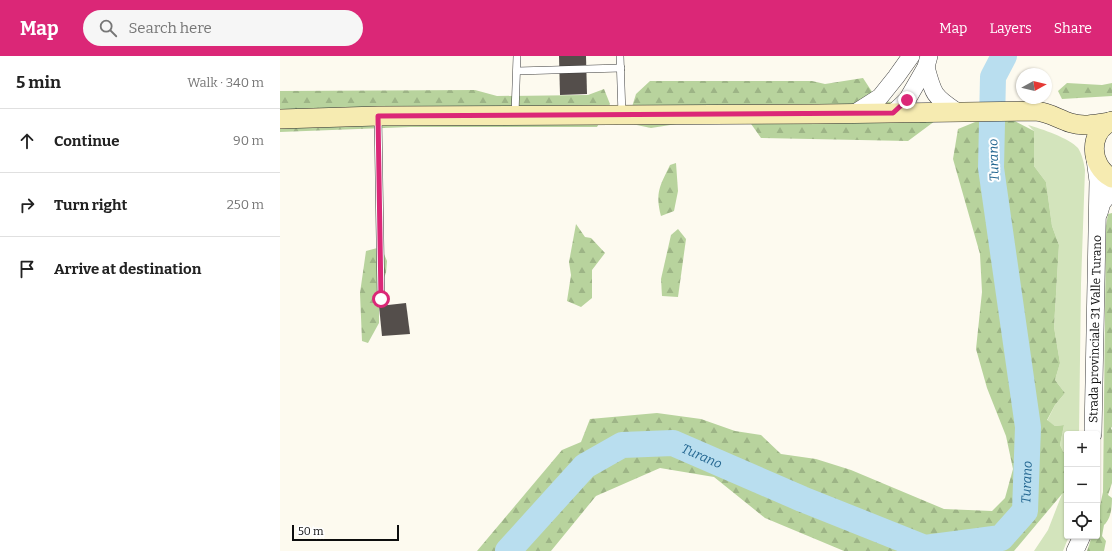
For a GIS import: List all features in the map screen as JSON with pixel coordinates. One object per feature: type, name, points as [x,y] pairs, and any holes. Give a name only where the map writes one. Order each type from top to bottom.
[{"type":"main road","points":[[280,119],[378,116],[1043,111],[1073,124],[1088,125],[1111,122]]},
{"type":"main road","points":[[1057,117],[1084,139],[1095,156],[1100,168],[1112,178]]},
{"type":"main road","points":[[1095,156],[1094,144],[1097,136],[1102,128],[1111,122]]},
{"type":"street","points":[[855,113],[880,97],[911,56]]},
{"type":"street","points":[[893,113],[907,100],[928,62]]},
{"type":"street","points":[[928,62],[932,90],[940,101],[956,111]]},
{"type":"street","points":[[893,113],[892,98],[896,77]]},
{"type":"street","name":"Strada provinciale 31 Valle Turano","points":[[1093,431],[1098,181],[1095,156]]},
{"type":"street","name":"Strada provinciale 31 Valle Turano","points":[[1097,225],[1102,203],[1112,190]]},
{"type":"street","points":[[1075,551],[1081,539]]},
{"type":"lane","points":[[515,116],[517,56]]},
{"type":"lane","points":[[620,56],[622,115]]},
{"type":"lane","points":[[517,71],[621,68]]},
{"type":"lane","points":[[378,116],[381,299]]},
{"type":"green space","points":[[863,78],[878,101],[923,104],[939,118],[908,141],[761,138],[749,121],[683,123],[651,128],[627,123],[636,94],[650,81],[812,81],[825,84]]},
{"type":"green space","points":[[1067,83],[1102,85],[1112,83],[1112,96],[1062,99],[1058,91]]},
{"type":"green space","points":[[604,89],[610,104],[597,127],[410,127],[280,132],[280,91],[475,90],[497,96],[588,95]]},
{"type":"green space","points":[[1007,117],[1034,131],[1034,166],[1046,182],[1052,226],[1059,245],[1054,327],[1060,363],[1055,380],[1065,393],[1055,405],[1047,420],[1055,426],[1064,425],[1060,445],[1064,453],[1064,493],[1014,551],[844,551],[765,518],[714,477],[660,468],[596,496],[551,551],[477,551],[562,450],[581,442],[590,419],[657,413],[701,419],[735,431],[761,435],[781,454],[816,459],[851,470],[944,509],[992,511],[1005,498],[1013,469],[1006,436],[987,388],[976,349],[982,292],[980,254],[953,159],[958,129],[980,120]]},
{"type":"green space","points":[[1028,125],[1055,134],[1074,144],[1081,153],[1085,170],[1081,284],[1079,431],[1064,431],[1064,453],[1060,445],[1064,425],[1055,426],[1047,421],[1055,405],[1065,393],[1055,380],[1060,363],[1054,327],[1059,245],[1052,226],[1046,182],[1034,166],[1034,131]]},
{"type":"green space","points":[[676,163],[678,191],[674,211],[661,216],[658,201],[660,189],[670,165]]},
{"type":"green space","points":[[1112,213],[1112,483],[1108,495],[1112,498],[1112,505],[1111,513],[1104,525],[1102,536],[1106,541],[1104,551],[1087,551],[1091,539],[1100,539],[1100,506],[1103,492],[1106,226],[1108,214]]},
{"type":"green space","points":[[576,224],[585,237],[591,238],[605,253],[592,270],[592,298],[581,307],[567,301],[571,275],[569,262]]},
{"type":"green space","points":[[678,229],[686,239],[678,297],[662,296],[661,279],[671,235]]},
{"type":"green space","points":[[381,247],[387,261],[386,273],[379,289],[379,323],[368,343],[362,341],[360,293],[366,251]]},
{"type":"green space","points":[[1064,493],[1064,539],[1068,539],[1063,551],[1034,551],[1048,530],[1062,494]]},
{"type":"building","points":[[559,56],[586,56],[587,94],[560,95]]},
{"type":"building","points":[[406,303],[410,334],[382,336],[379,306]]},
{"type":"waterway","name":"Turano","points":[[508,551],[585,466],[622,445],[673,443],[802,499],[925,548],[1001,538],[1025,511],[1028,427],[991,168],[993,77],[1004,56]]},
{"type":"route","points":[[381,299],[378,116],[893,113],[907,100]]}]
